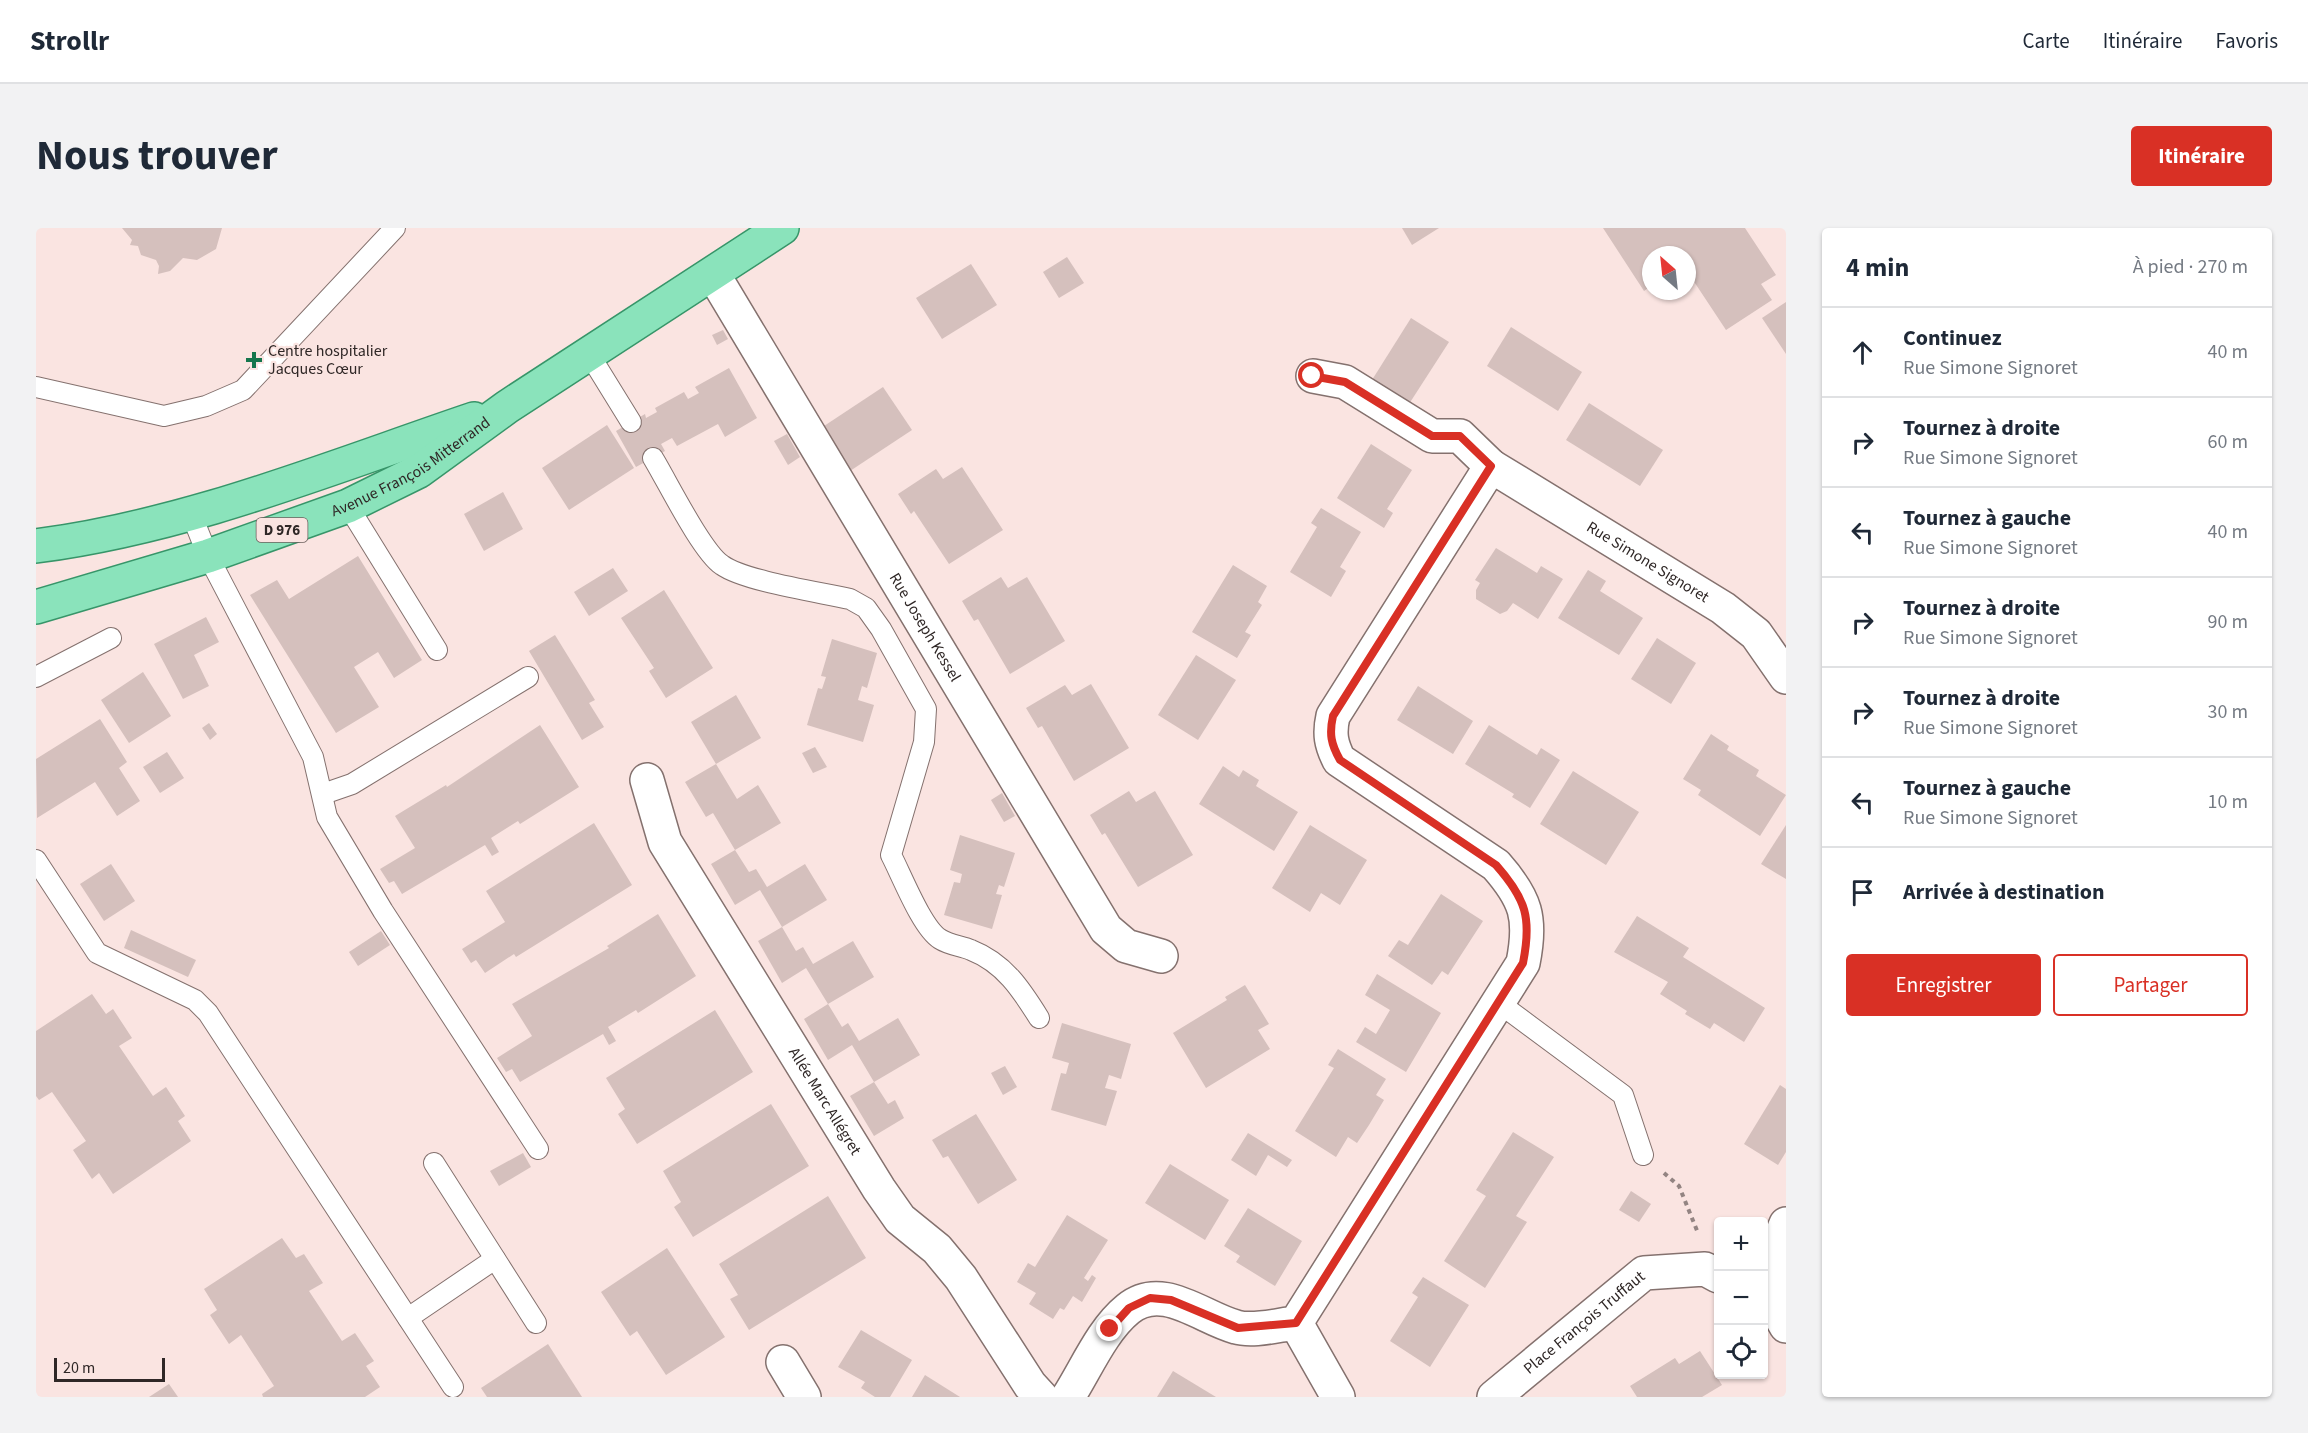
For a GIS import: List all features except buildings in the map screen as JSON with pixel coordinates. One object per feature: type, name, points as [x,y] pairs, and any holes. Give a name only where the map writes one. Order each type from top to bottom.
[{"type":"main road","name":"Avenue François Mitterrand","points":[[36,607],[208,556],[348,506],[418,471],[507,407],[782,228]]},
{"type":"main road","name":"Avenue François Mitterrand","points":[[36,546],[139,529],[192,516],[507,407]]},
{"type":"street","name":"Rue Joseph Kessel","points":[[713,273],[805,431],[1106,929],[1126,946],[1161,956]]},
{"type":"street","name":"Rue Simone Signoret","points":[[1312,376],[1345,382],[1432,436],[1460,436],[1491,466],[1723,608],[1756,634],[1786,677]]},
{"type":"street","points":[[1296,1323],[1523,963],[1529,933],[1526,909],[1514,885],[1496,865],[1346,766],[1332,747],[1330,731],[1333,716],[1491,466]]},
{"type":"street","name":"Allée Marc Allégret","points":[[647,780],[665,842],[879,1189],[900,1219],[937,1249],[961,1278],[1030,1385],[1041,1397]]},
{"type":"street","points":[[1768,1287],[1772,1257],[1786,1224]]},
{"type":"street","name":"Place François Truffaut","points":[[1494,1397],[1644,1273],[1712,1273]]},
{"type":"street","points":[[1768,1297],[1786,1326]]},
{"type":"street","points":[[1068,1397],[1110,1329],[1129,1308],[1150,1298],[1171,1300],[1238,1328],[1296,1323]]},
{"type":"street","points":[[1296,1323],[1338,1397]]},
{"type":"street","points":[[783,1362],[804,1397]]},
{"type":"lane","points":[[38,389],[164,416],[206,406],[243,390],[395,228]]},
{"type":"lane","points":[[589,354],[631,422]]},
{"type":"lane","points":[[653,458],[708,550],[720,565],[738,574],[850,599],[866,608],[881,628],[926,709],[924,741],[891,855],[934,933],[940,939],[972,950],[997,964],[1017,984],[1039,1018]]},
{"type":"lane","points":[[348,506],[437,650]]},
{"type":"lane","points":[[192,516],[208,556],[313,758],[327,817],[383,911],[538,1149]]},
{"type":"lane","points":[[36,677],[111,638]]},
{"type":"lane","points":[[323,794],[352,784],[528,677]]},
{"type":"lane","points":[[36,860],[97,953],[164,983],[195,1000],[208,1013],[453,1387]]},
{"type":"lane","points":[[1499,1003],[1623,1095],[1643,1155]]},
{"type":"lane","points":[[434,1163],[536,1323]]},
{"type":"lane","points":[[408,1318],[495,1258]]},
{"type":"path","points":[[1643,1155],[1679,1186],[1712,1273]]},
{"type":"place","name":"Centre hospitalier Jacques Cœur","points":[[254,360]]},
{"type":"route","points":[[1110,1329],[1129,1308],[1150,1298],[1171,1300],[1238,1328],[1296,1323],[1523,963],[1529,933],[1526,909],[1514,885],[1496,865],[1353,771],[1340,760],[1332,747],[1330,731],[1333,716],[1491,466],[1460,436],[1432,436],[1345,382],[1312,376]]}]
